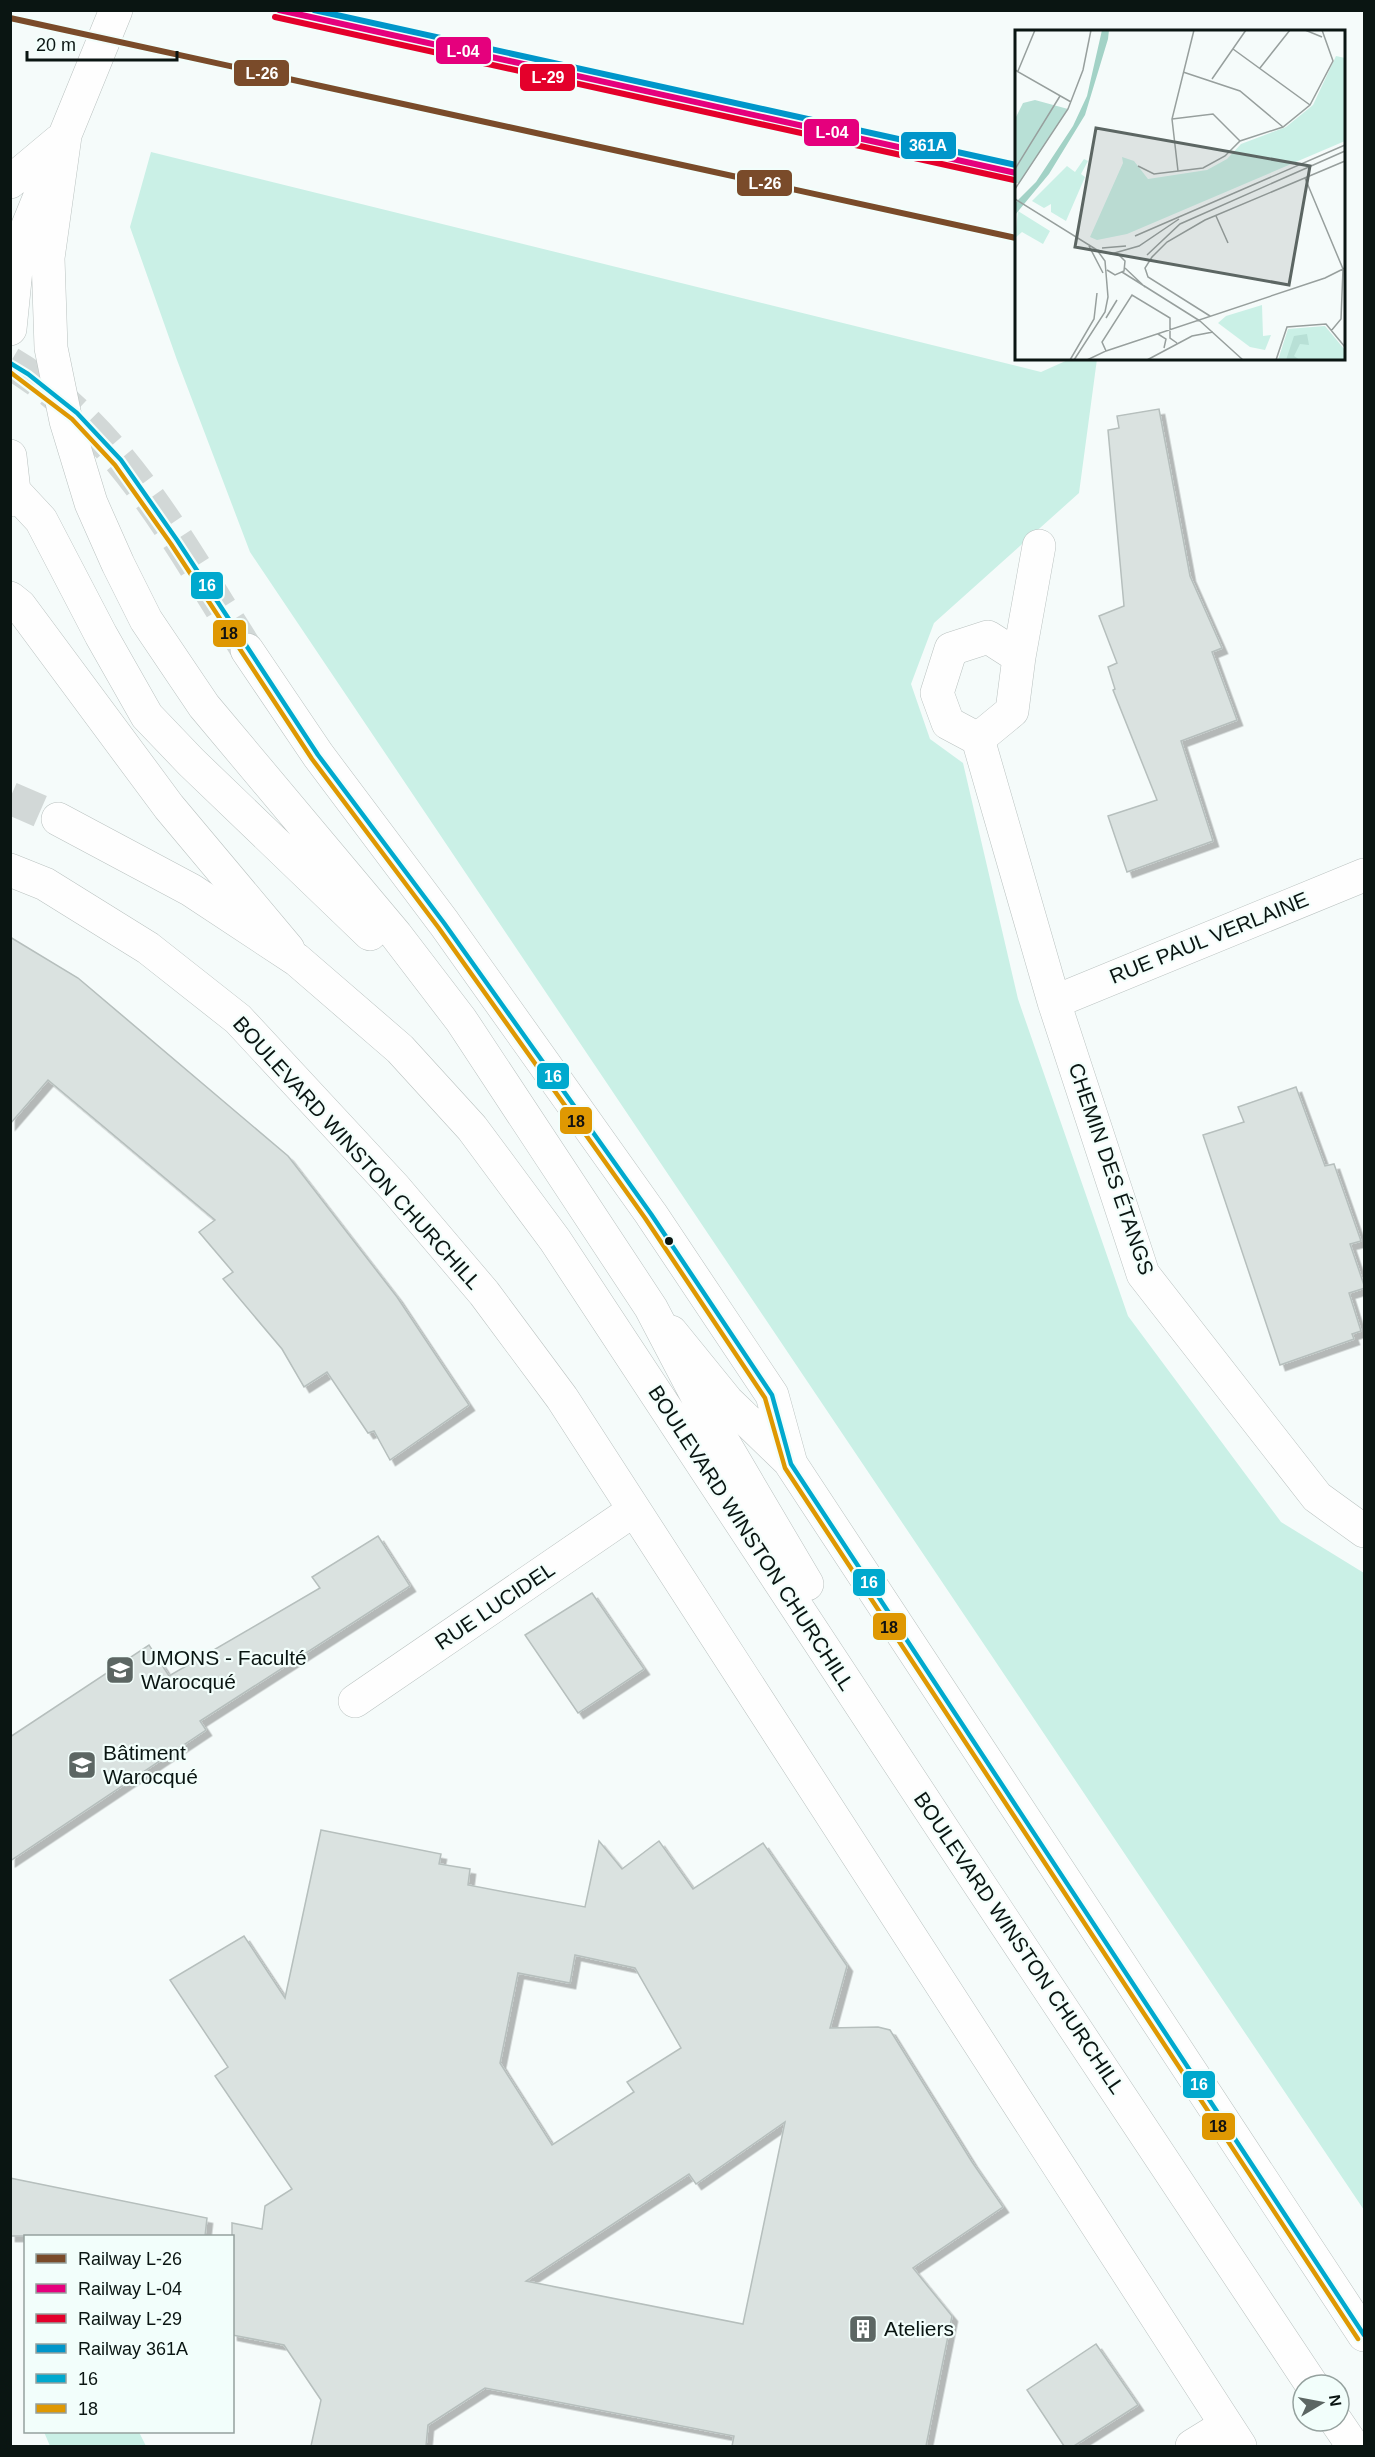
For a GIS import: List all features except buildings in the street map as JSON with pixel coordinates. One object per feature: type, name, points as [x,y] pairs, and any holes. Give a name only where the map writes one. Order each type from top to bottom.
[{"type":"main road","points":[[10,329],[14,254],[116,10]]},
{"type":"main road","points":[[10,183],[65,135]]},
{"type":"main road","points":[[65,135],[48,258],[51,348],[66,421],[88,493],[118,564],[146,620],[204,706],[396,935],[461,1020],[517,1103],[651,1308],[705,1411],[823,1612],[944,1831]]},
{"type":"main road","points":[[10,456],[12,495],[41,520],[101,635],[147,716],[191,762],[359,922],[517,1103]]},
{"type":"main road","points":[[1019,657],[988,637],[951,649],[937,693],[948,723],[978,739],[1012,711],[1019,657],[1039,546]]},
{"type":"main road","points":[[10,598],[20,606],[169,807],[297,960]]},
{"type":"main road","points":[[247,650],[318,755],[444,923],[651,1214],[772,1395],[791,1464]]},
{"type":"main road","name":"CHEMIN DES ÉTANGS","points":[[978,739],[1054,1002],[1143,1274],[1317,1497],[1365,1531]]},
{"type":"main road","name":"BOULEVARD WINSTON CHURCHILL","points":[[58,819],[191,890],[297,960],[400,1049],[472,1128],[555,1240],[1304,2373]]},
{"type":"main road","name":"BOULEVARD WINSTON CHURCHILL","points":[[10,870],[45,884],[148,948],[238,1019],[394,1187],[484,1293],[562,1398],[1233,2436]]},
{"type":"main road","name":"RUE PAUL VERLAINE","points":[[1054,1002],[1365,875]]},
{"type":"main road","points":[[651,1308],[727,1401],[791,1464],[1365,2335]]},
{"type":"main road","name":"RUE LUCIDEL","points":[[355,1701],[634,1510]]},
{"type":"main road","points":[[1344,2433],[1353,2446]]},
{"type":"main road","points":[[1192,2446],[1233,2436]]},
{"type":"green space","points":[[151,152],[1041,372],[1068,360],[1097,360],[1079,493],[934,623],[911,684],[930,739],[963,763],[1018,999],[1128,1316],[1281,1522],[1364,1573],[1364,2210],[250,552],[177,360],[130,227]]},
{"type":"green space","points":[[44,2433],[140,2433],[146,2446],[50,2446]]},
{"type":"tunnel","points":[[10,363],[49,389],[84,420],[115,455],[145,492],[172,531],[247,650]]},
{"type":"tunnel","points":[[10,798],[58,819]]},
{"type":"rail line","name":"L-04","points":[[279,10],[1015,173]]},
{"type":"rail line","name":"361A","points":[[314,10],[1015,165]]},
{"type":"rail line","name":"L-29","points":[[275,17],[1014,180]]},
{"type":"rail line","name":"L-26","points":[[10,18],[1015,238]]},
{"type":"transit line","name":"16","points":[[10,363],[28,374],[77,413],[121,460],[177,540],[318,755],[444,923],[651,1214],[772,1395],[791,1464],[1364,2335]]},
{"type":"transit line","name":"18","points":[[10,372],[72,419],[115,465],[171,544],[312,759],[438,927],[645,1218],[765,1398],[785,1468],[1358,2339]]},
{"type":"place","name":"UMONS - Faculté Warocqué","points":[[120,1670]]},
{"type":"place","name":"Bâtiment Warocqué","points":[[82,1765]]},
{"type":"place","name":"Ateliers","points":[[863,2329]]}]
